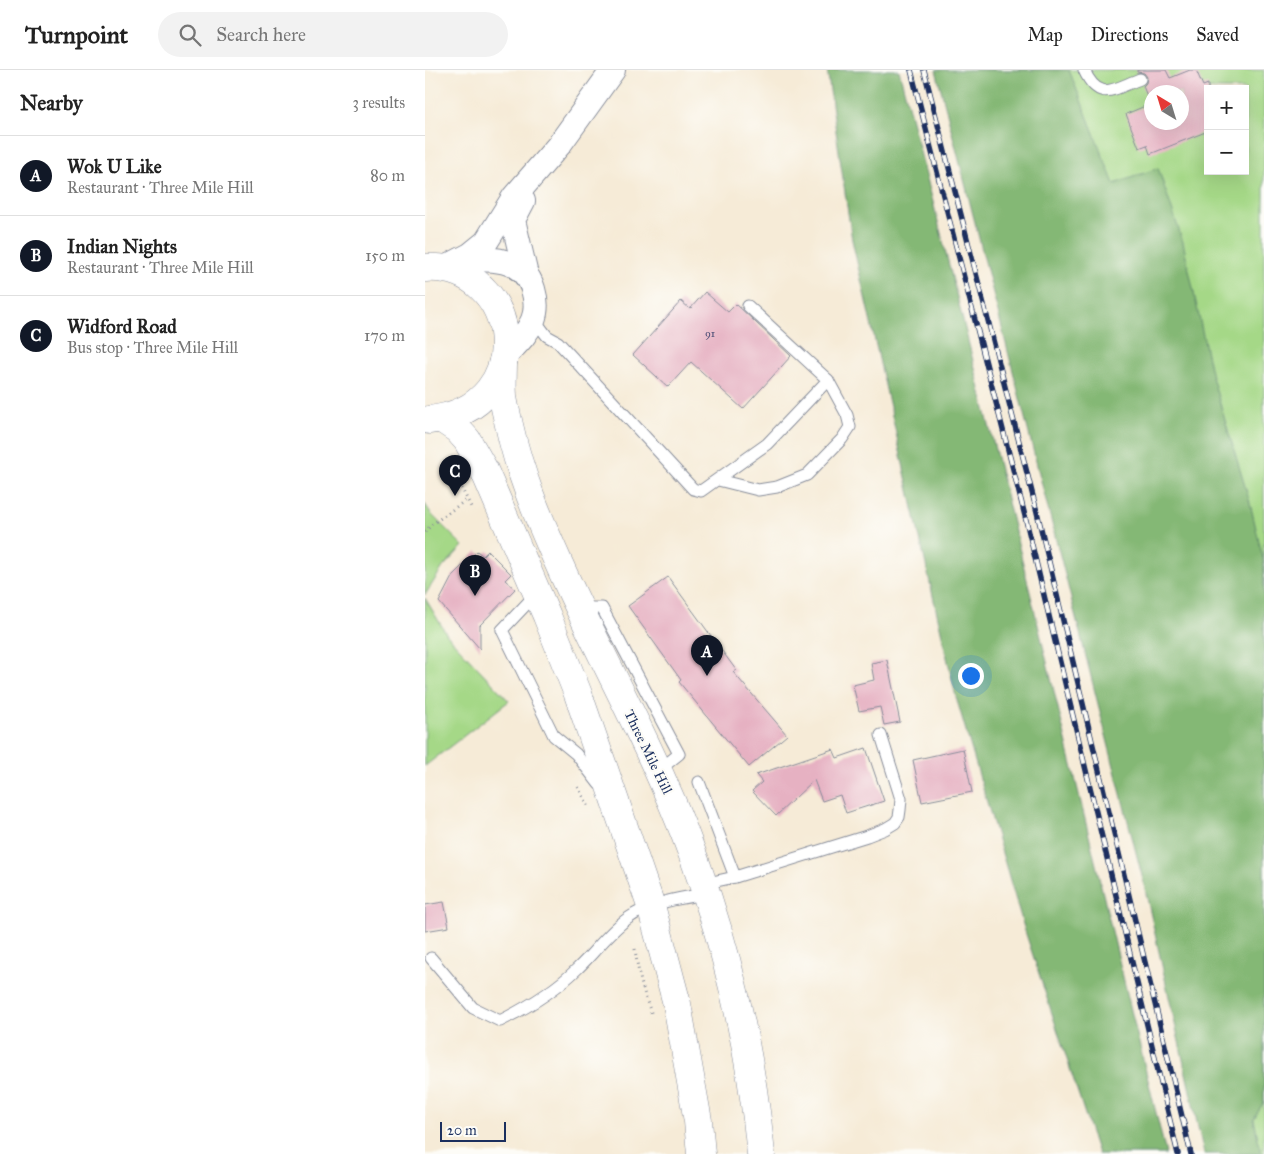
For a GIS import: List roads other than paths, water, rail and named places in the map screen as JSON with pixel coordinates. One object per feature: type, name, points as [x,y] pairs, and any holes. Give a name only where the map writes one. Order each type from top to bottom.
[{"type":"highway","name":"Three Mile Hill","points":[[443,266],[469,279],[490,297],[503,323],[505,339],[503,397],[519,466],[531,504],[579,608],[633,691],[658,771],[678,815],[705,889],[734,991],[756,1101],[761,1154]]},
{"type":"highway","points":[[434,419],[461,413],[481,400],[493,386],[504,359]]},
{"type":"highway","points":[[434,419],[457,429],[467,440],[484,470],[578,694],[605,811],[640,912],[677,1004],[698,1121],[701,1154]]},
{"type":"street","points":[[443,266],[470,255],[486,242],[514,197],[526,181],[543,164],[591,103],[613,70]]},
{"type":"street","points":[[504,359],[524,336],[534,319],[535,295],[527,275],[513,220],[543,164]]},
{"type":"street","points":[[443,266],[481,258],[494,259],[509,263],[527,275]]},
{"type":"lane","points":[[1084,70],[1089,81],[1096,89],[1107,92],[1140,79]]},
{"type":"lane","points":[[719,480],[758,490],[777,487],[807,474],[842,439],[850,427],[847,415],[828,380],[748,306]]},
{"type":"lane","points":[[534,319],[547,336],[558,342],[693,489],[701,491],[767,444],[828,380]]},
{"type":"lane","points":[[537,593],[502,630],[554,736],[576,754],[605,811]]},
{"type":"lane","points":[[431,958],[473,1008],[500,1021],[535,1003],[578,968],[601,942],[640,912],[735,877],[867,836],[895,823],[899,818],[901,799],[881,734]]},
{"type":"lane","points":[[699,782],[735,877]]},
{"type":"railway","points":[[911,70],[1025,516],[1178,1154]]},
{"type":"railway","points":[[924,70],[1037,512],[1191,1154]]},
{"type":"place","name":"Widford Road","points":[[455,496]]},
{"type":"place","name":"Indian Nights","points":[[475,596]]},
{"type":"place","name":"Wok U Like","points":[[707,676]]}]
